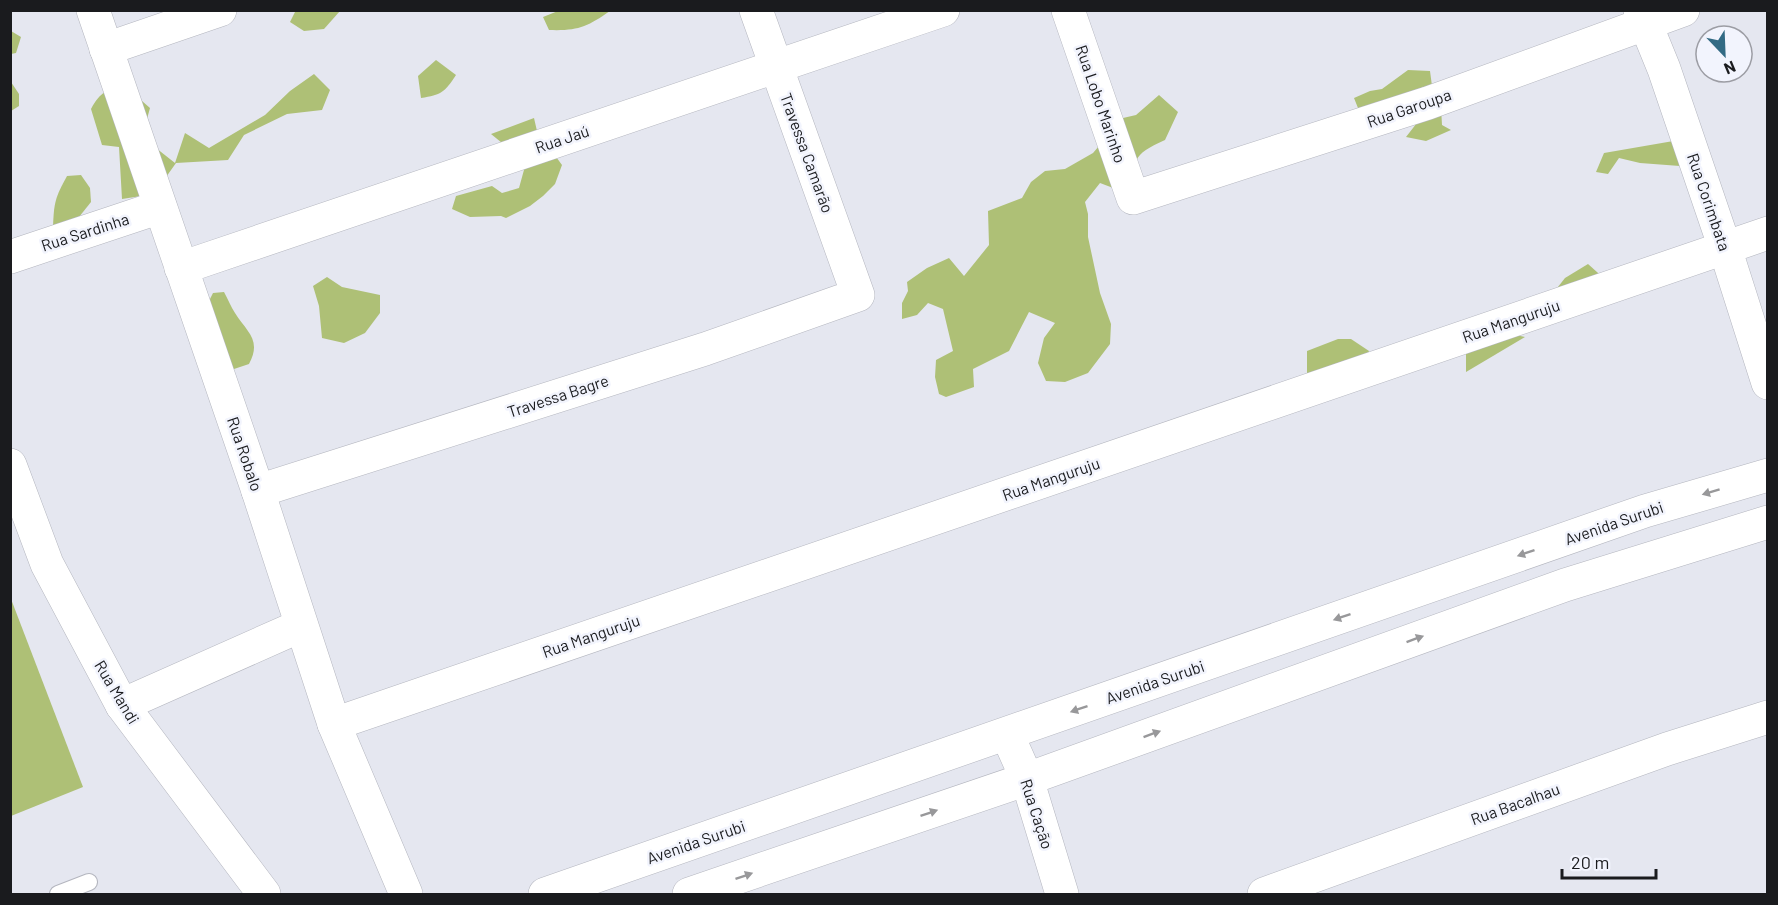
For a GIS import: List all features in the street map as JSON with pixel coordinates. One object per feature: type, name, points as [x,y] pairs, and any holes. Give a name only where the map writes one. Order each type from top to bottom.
[{"type":"street","name":"Rua Robalo","points":[[93,10],[258,491],[300,626],[334,724],[405,894]]},
{"type":"street","points":[[106,48],[220,10]]},
{"type":"street","name":"Travessa Camarão","points":[[756,10],[858,296]]},
{"type":"street","name":"Rua Jaú","points":[[181,268],[943,10]]},
{"type":"street","name":"Rua Lobo Marinho","points":[[1068,10],[1133,198]]},
{"type":"street","name":"Rua Garoupa","points":[[1133,198],[1428,103],[1643,17],[1683,10]]},
{"type":"street","name":"Rua Corimbata","points":[[1643,17],[1664,69],[1725,248],[1767,383]]},
{"type":"street","name":"Rua Sardinha","points":[[10,257],[160,207]]},
{"type":"street","name":"Rua Manguruju","points":[[334,724],[1767,233]]},
{"type":"street","name":"Travessa Bagre","points":[[258,491],[705,349],[858,296]]},
{"type":"street","name":"Rua Mandi","points":[[10,465],[47,564],[122,705],[264,894]]},
{"type":"street","name":"Avenida Surubi","points":[[545,894],[1645,512],[1767,475]]},
{"type":"street","points":[[689,894],[1027,779],[1565,585],[1767,522]]},
{"type":"street","points":[[122,705],[300,626]]},
{"type":"street","name":"Rua Bacalhau","points":[[1264,894],[1667,749],[1767,717]]},
{"type":"street","name":"Rua Cação","points":[[1006,734],[1027,779],[1062,894]]},
{"type":"lane","points":[[58,894],[88,882]]},
{"type":"green space","points":[[296,10],[340,11],[324,29],[304,31],[290,22]]},
{"type":"green space","points":[[558,11],[610,11],[582,27],[549,30],[543,17]]},
{"type":"green space","points":[[11,31],[21,37],[16,53],[11,54]]},
{"type":"green space","points":[[436,60],[456,75],[442,92],[421,98],[418,76]]},
{"type":"green space","points":[[1408,70],[1430,71],[1432,86],[1360,113],[1354,98],[1382,89]]},
{"type":"green space","points":[[314,74],[330,90],[322,110],[287,114],[244,135],[228,160],[176,163],[154,194],[122,199],[119,147],[102,145],[91,109],[105,92],[126,87],[150,108],[142,137],[175,163],[185,133],[209,148],[265,115],[290,91]]},
{"type":"green space","points":[[11,82],[19,94],[19,106],[11,111]]},
{"type":"green space","points":[[1159,95],[1178,112],[1165,140],[1146,150],[1136,160],[1129,194],[1100,183],[1085,202],[1088,214],[1088,237],[1100,293],[1111,324],[1110,344],[1088,373],[1065,382],[1046,381],[1038,363],[1044,338],[1055,323],[1029,312],[1009,351],[973,369],[974,387],[946,397],[939,394],[935,377],[936,360],[953,351],[943,309],[928,303],[917,315],[902,319],[902,303],[908,291],[907,282],[927,268],[949,258],[964,276],[989,245],[988,211],[1022,198],[1031,182],[1045,171],[1065,169],[1093,153],[1123,118],[1136,115]]},
{"type":"green space","points":[[1441,107],[1442,125],[1451,130],[1426,141],[1406,137],[1420,119]]},
{"type":"green space","points":[[534,118],[537,131],[562,165],[555,184],[530,206],[506,218],[501,216],[470,217],[452,209],[456,196],[492,186],[502,193],[519,188],[527,159],[491,134]]},
{"type":"green space","points":[[1685,139],[1680,166],[1640,163],[1619,158],[1608,174],[1596,172],[1604,153]]},
{"type":"green space","points":[[81,175],[90,188],[91,202],[79,217],[53,227],[56,200],[67,176]]},
{"type":"green space","points":[[1588,264],[1607,281],[1554,292],[1565,278]]},
{"type":"green space","points":[[327,277],[342,287],[380,295],[380,313],[365,333],[344,343],[322,338],[319,306],[313,286]]},
{"type":"green space","points":[[224,292],[248,331],[254,349],[249,364],[231,370],[205,309],[213,293]]},
{"type":"green space","points":[[1488,329],[1525,337],[1466,372],[1466,354]]},
{"type":"green space","points":[[1338,339],[1351,339],[1369,351],[1358,385],[1307,374],[1307,351]]},
{"type":"green space","points":[[11,599],[83,787],[10,816]]}]
